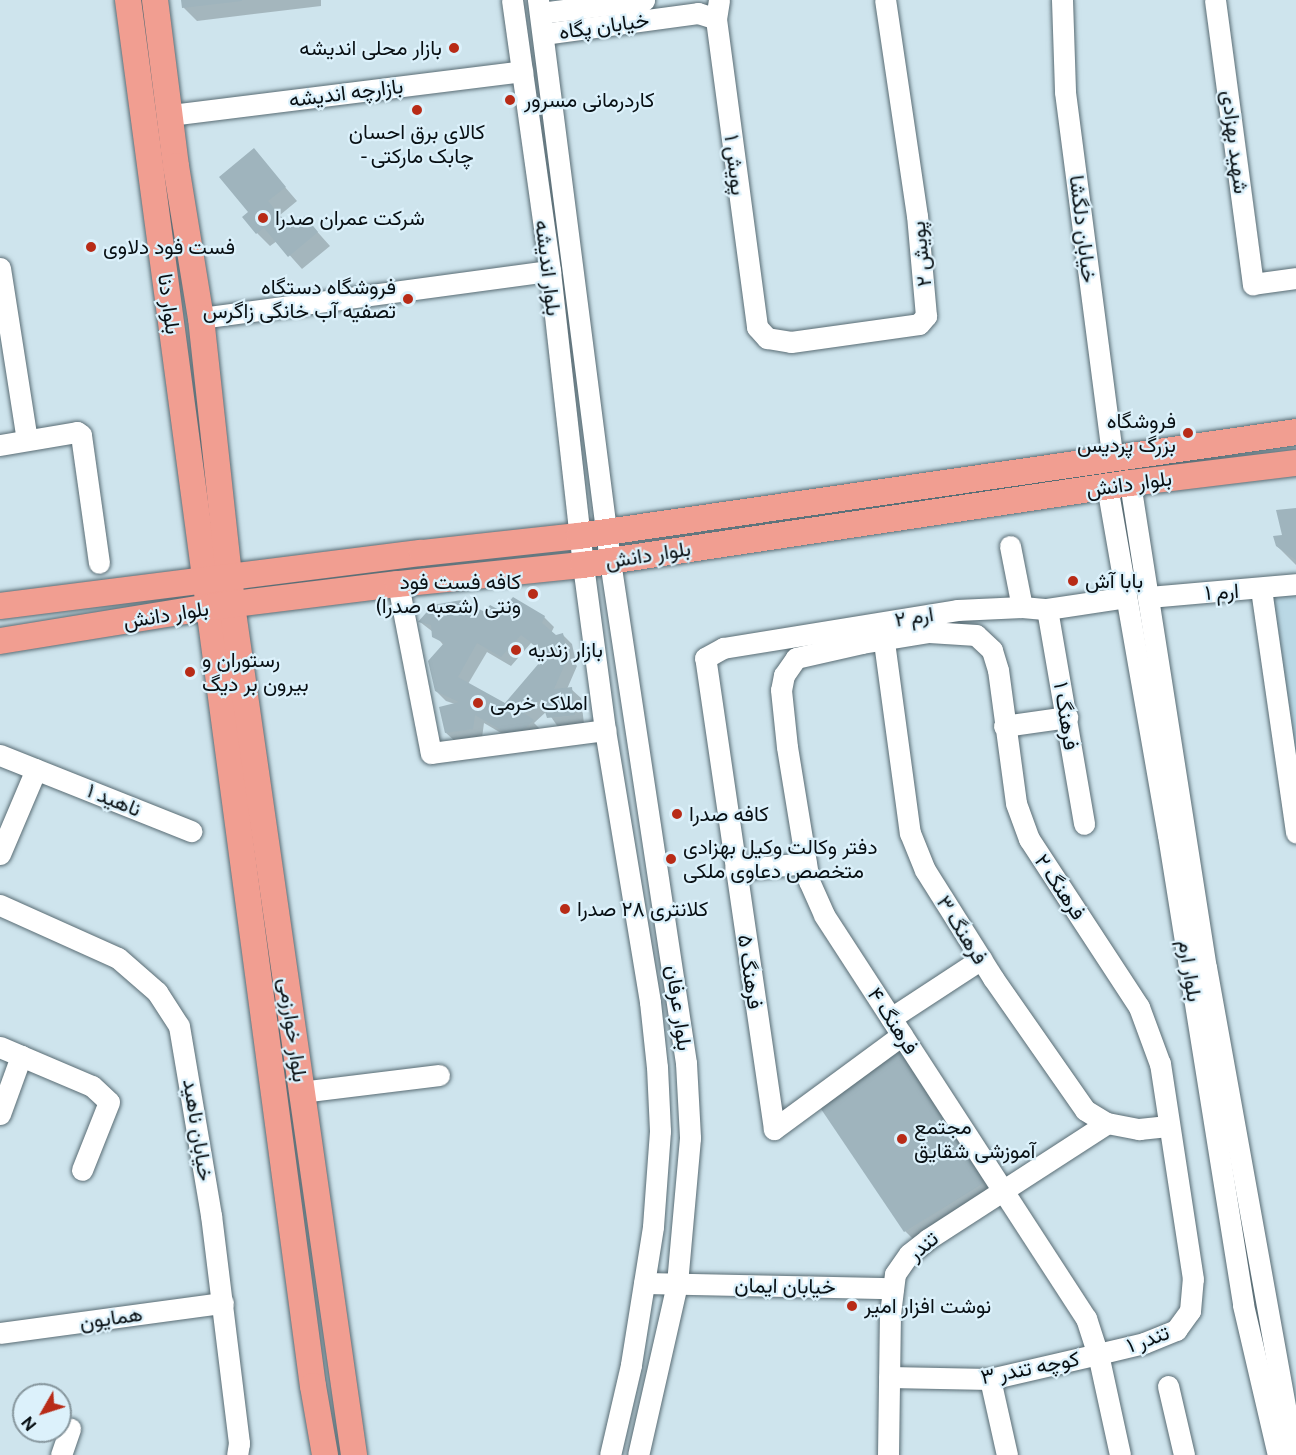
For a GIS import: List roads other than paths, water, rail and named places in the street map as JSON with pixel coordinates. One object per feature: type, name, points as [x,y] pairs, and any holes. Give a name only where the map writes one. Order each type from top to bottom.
[{"type":"main road","name":"بلوار دنا","points":[[128,0],[221,606]]},
{"type":"main road","name":"بلوار دنا","points":[[154,0],[201,318],[217,580]]},
{"type":"main road","name":"بلوار دانش","points":[[0,606],[423,553],[579,536],[1112,456],[1296,432]]},
{"type":"main road","name":"بلوار دانش","points":[[0,641],[221,606],[398,584],[582,565],[1119,484],[1296,463]]},
{"type":"main road","name":"بلوار خوارزمی","points":[[221,606],[301,1092],[354,1455]]},
{"type":"main road","name":"بلوار خوارزمی","points":[[221,606],[313,1386],[325,1455]]},
{"type":"street","name":"بلوار اندیشه","points":[[512,0],[550,271],[582,565]]},
{"type":"street","name":"خیابان پگاه","points":[[539,6],[644,0]]},
{"type":"street","name":"پویش ۲","points":[[754,312],[757,327],[767,338],[791,342],[919,324],[926,316],[917,216],[885,0]]},
{"type":"street","name":"خیابان دلگشا","points":[[1062,0],[1065,93],[1112,456]]},
{"type":"street","name":"شهید بهزادی","points":[[1215,0],[1253,284],[1296,278]]},
{"type":"street","name":"بلوار اندیشه","points":[[539,6],[610,561]]},
{"type":"street","name":"خیابان پگاه","points":[[543,34],[717,9]]},
{"type":"street","name":"پویش ۱","points":[[717,9],[754,312]]},
{"type":"street","name":"بازارچه اندیشه","points":[[170,115],[522,71]]},
{"type":"street","points":[[0,268],[27,440]]},
{"type":"street","points":[[201,318],[550,271]]},
{"type":"street","points":[[0,445],[77,432],[83,442],[99,563]]},
{"type":"street","name":"بلوار ارم","points":[[1119,484],[1137,523],[1206,967],[1243,1305],[1278,1455]]},
{"type":"street","name":"بلوار ارم","points":[[1119,484],[1114,523],[1168,835],[1221,1106],[1286,1411],[1296,1448]]},
{"type":"street","points":[[1114,523],[1115,517],[1125,511],[1131,512],[1137,523]]},
{"type":"street","points":[[1010,546],[1022,607]]},
{"type":"street","name":"بلوار عرفان","points":[[610,561],[686,1063],[690,1138],[677,1284],[638,1455]]},
{"type":"street","name":"بلوار عرفان","points":[[582,565],[605,730],[650,1002],[657,1066],[660,1131],[653,1227],[631,1365],[610,1455]]},
{"type":"street","points":[[398,584],[431,753],[605,730]]},
{"type":"street","name":"ارم ۱","points":[[1148,597],[1261,589],[1296,584]]},
{"type":"street","points":[[1261,589],[1296,833]]},
{"type":"street","name":"ارم ۲","points":[[705,658],[723,648],[883,631],[957,610],[1022,607],[1047,609],[1126,597]]},
{"type":"street","name":"فرهنگ ۱","points":[[1047,609],[1084,824]]},
{"type":"street","name":"فرهنگ ۲","points":[[796,658],[883,631],[976,635],[992,650],[998,670],[1016,803],[1029,839],[1139,1007],[1160,1064],[1193,1279],[1190,1311]]},
{"type":"street","name":"فرهنگ ۳","points":[[883,631],[910,833],[925,870],[981,959],[1085,1110],[1107,1123],[1139,1129],[1168,1126]]},
{"type":"street","name":"فرهنگ ۵","points":[[705,658],[774,1129],[897,1026]]},
{"type":"street","name":"فرهنگ ۴","points":[[796,658],[784,675],[781,690],[809,881],[824,915],[1086,1318],[1098,1354],[1119,1455]]},
{"type":"street","points":[[1004,726],[1066,717]]},
{"type":"street","name":"ناهید ۱","points":[[0,755],[191,831]]},
{"type":"street","points":[[0,854],[36,770]]},
{"type":"street","points":[[735,870],[806,863]]},
{"type":"street","name":"خیابان ناهید","points":[[0,905],[118,958],[157,993],[179,1026],[211,1215],[223,1303],[239,1443],[237,1455]]},
{"type":"street","points":[[897,1026],[981,959]]},
{"type":"street","points":[[0,1047],[92,1086],[109,1102],[82,1170]]},
{"type":"street","points":[[0,1114],[21,1056]]},
{"type":"street","points":[[301,1092],[439,1075]]},
{"type":"street","name":"تندر","points":[[888,1455],[889,1377],[895,1274],[909,1254],[1002,1189],[1107,1123]]},
{"type":"street","name":"خیابان ایمان","points":[[644,1282],[893,1288]]},
{"type":"street","name":"همایون","points":[[0,1333],[223,1303]]},
{"type":"street","name":"تندر ۱","points":[[1098,1354],[1144,1343],[1176,1330],[1190,1311]]},
{"type":"street","name":"کوچه تندر ۳","points":[[889,1377],[990,1379],[1098,1354]]},
{"type":"street","points":[[990,1379],[1006,1455]]},
{"type":"street","points":[[1168,1386],[1184,1455]]},
{"type":"place","name":"بازار محلی اندیشه","points":[[454,48]]},
{"type":"place","name":"کاردرمانی مسرور","points":[[510,100]]},
{"type":"place","name":"کالای برق احسان - چابک مارکتی","points":[[417,110]]},
{"type":"place","name":"شرکت عمران صدرا","points":[[263,218]]},
{"type":"place","name":"فست فود دلاوی","points":[[91,247]]},
{"type":"place","name":"فروشگاه دستگاه تصفیه آب خانگی زاگرس","points":[[408,299]]},
{"type":"place","name":"فروشگاه بزرگ پردیس","points":[[1188,433]]},
{"type":"place","name":"بابا آش","points":[[1073,581]]},
{"type":"place","name":"کافه فست فود ونتی (شعبه صدرا)","points":[[533,594]]},
{"type":"place","name":"بازار زندیه","points":[[516,650]]},
{"type":"place","name":"رستوران و بیرون بر دیگ","points":[[190,672]]},
{"type":"place","name":"املاک خرمی","points":[[478,703]]},
{"type":"place","name":"کافه صدرا","points":[[677,814]]},
{"type":"place","name":"دفتر وکالت وکیل بهزادی متخصص دعاوی ملکی","points":[[671,859]]},
{"type":"place","name":"کلانتری ۲۸ صدرا","points":[[565,909]]},
{"type":"place","name":"مجتمع آموزشی شقایق","points":[[902,1139]]},
{"type":"place","name":"نوشت افزار امیر","points":[[852,1306]]}]
